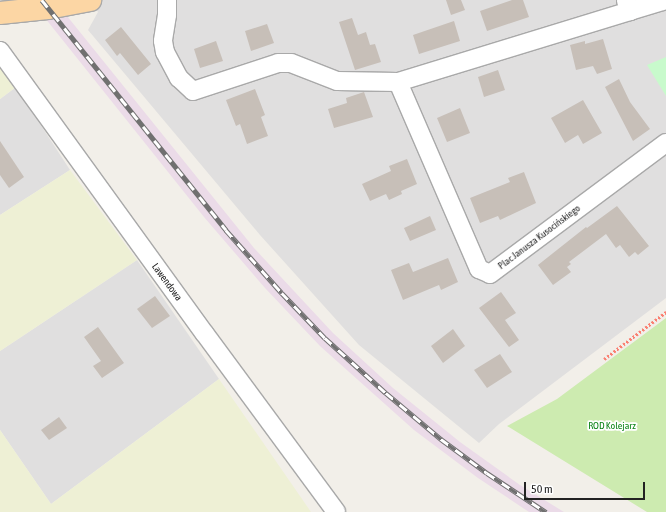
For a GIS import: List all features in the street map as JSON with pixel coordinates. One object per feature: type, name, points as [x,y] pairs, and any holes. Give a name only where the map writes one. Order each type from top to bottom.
[{"type":"main road","points":[[0,13],[48,8],[90,0]]},
{"type":"street","points":[[167,0],[167,15],[163,41],[165,52],[179,78],[193,91],[278,63],[291,63],[337,81],[398,82],[628,6],[665,0]]},
{"type":"street","name":"Lawendowa","points":[[0,51],[200,328],[336,512]]},
{"type":"street","name":"Plac Janusza Kusocińskiego","points":[[398,82],[479,269],[490,274],[666,143]]},
{"type":"path","points":[[604,359],[666,312]]},
{"type":"shaded area","points":[[89,0],[666,0],[666,298],[499,424],[479,443],[359,345],[260,235],[88,30],[98,12]]},
{"type":"shaded area","points":[[67,16],[254,248],[333,333],[393,388],[460,442],[520,485],[564,512],[529,512],[478,478],[414,430],[320,346],[265,288],[204,217],[45,18]]},
{"type":"shaded area","points":[[16,87],[70,170],[0,215],[0,99]]},
{"type":"shaded area","points":[[137,260],[219,379],[51,504],[0,430],[0,351]]},
{"type":"green space","points":[[666,57],[666,96],[647,65]]},
{"type":"green space","points":[[0,67],[16,87],[0,99]]},
{"type":"green space","points":[[70,170],[137,260],[0,351],[0,215]]},
{"type":"green space","name":"ROD Kolejarz","points":[[666,318],[666,512],[647,512],[507,426],[557,399]]},
{"type":"green space","points":[[219,379],[311,512],[0,512],[0,430],[51,504]]},
{"type":"building","points":[[446,0],[461,0],[465,10],[451,15]]},
{"type":"building","points":[[512,0],[523,0],[529,17],[487,31],[480,11]]},
{"type":"building","points":[[352,18],[358,35],[366,32],[370,45],[375,44],[381,62],[355,70],[339,22]]},
{"type":"building","points":[[454,21],[460,41],[419,54],[413,35]]},
{"type":"building","points":[[267,24],[274,43],[251,51],[245,31]]},
{"type":"building","points":[[121,27],[151,64],[138,75],[120,53],[117,56],[105,40]]},
{"type":"building","points":[[603,39],[612,69],[597,74],[593,66],[576,70],[570,45],[585,41],[585,44]]},
{"type":"building","points":[[216,41],[223,61],[200,68],[194,49]]},
{"type":"building","points":[[498,70],[505,90],[484,97],[478,77]]},
{"type":"building","points":[[619,79],[630,102],[650,129],[633,141],[605,87]]},
{"type":"building","points":[[255,89],[265,115],[261,117],[268,136],[247,144],[240,124],[236,126],[226,100]]},
{"type":"building","points":[[364,92],[373,117],[334,128],[328,109],[347,103],[346,98]]},
{"type":"building","points":[[583,100],[602,133],[583,144],[578,135],[565,143],[551,118]]},
{"type":"building","points":[[460,108],[470,133],[447,142],[437,118]]},
{"type":"building","points":[[0,141],[24,177],[9,188],[0,175]]},
{"type":"building","points":[[407,159],[417,184],[401,191],[402,194],[389,200],[386,194],[370,201],[362,184],[391,171],[389,166]]},
{"type":"building","points":[[524,172],[536,203],[500,220],[498,216],[480,223],[470,198],[510,182],[508,178]]},
{"type":"building","points":[[617,206],[649,246],[638,255],[635,252],[629,257],[620,245],[616,248],[606,234],[569,262],[571,264],[567,267],[571,272],[553,285],[538,265],[586,227],[587,228]]},
{"type":"building","points":[[430,216],[436,230],[410,241],[404,228]]},
{"type":"building","points":[[448,258],[458,282],[441,290],[439,285],[403,300],[391,270],[409,263],[413,272]]},
{"type":"building","points":[[501,292],[516,313],[505,320],[519,340],[509,347],[479,308]]},
{"type":"building","points":[[155,296],[170,316],[152,328],[137,309]]},
{"type":"building","points":[[98,327],[124,363],[102,378],[93,366],[101,361],[84,337]]},
{"type":"building","points":[[453,329],[465,346],[443,363],[431,346]]},
{"type":"building","points":[[500,354],[512,372],[487,388],[474,370]]},
{"type":"building","points":[[59,417],[67,428],[49,440],[41,430]]},
{"type":"railway","points":[[42,0],[226,230],[282,293],[325,338],[386,393],[441,439],[487,473],[546,512]]}]
